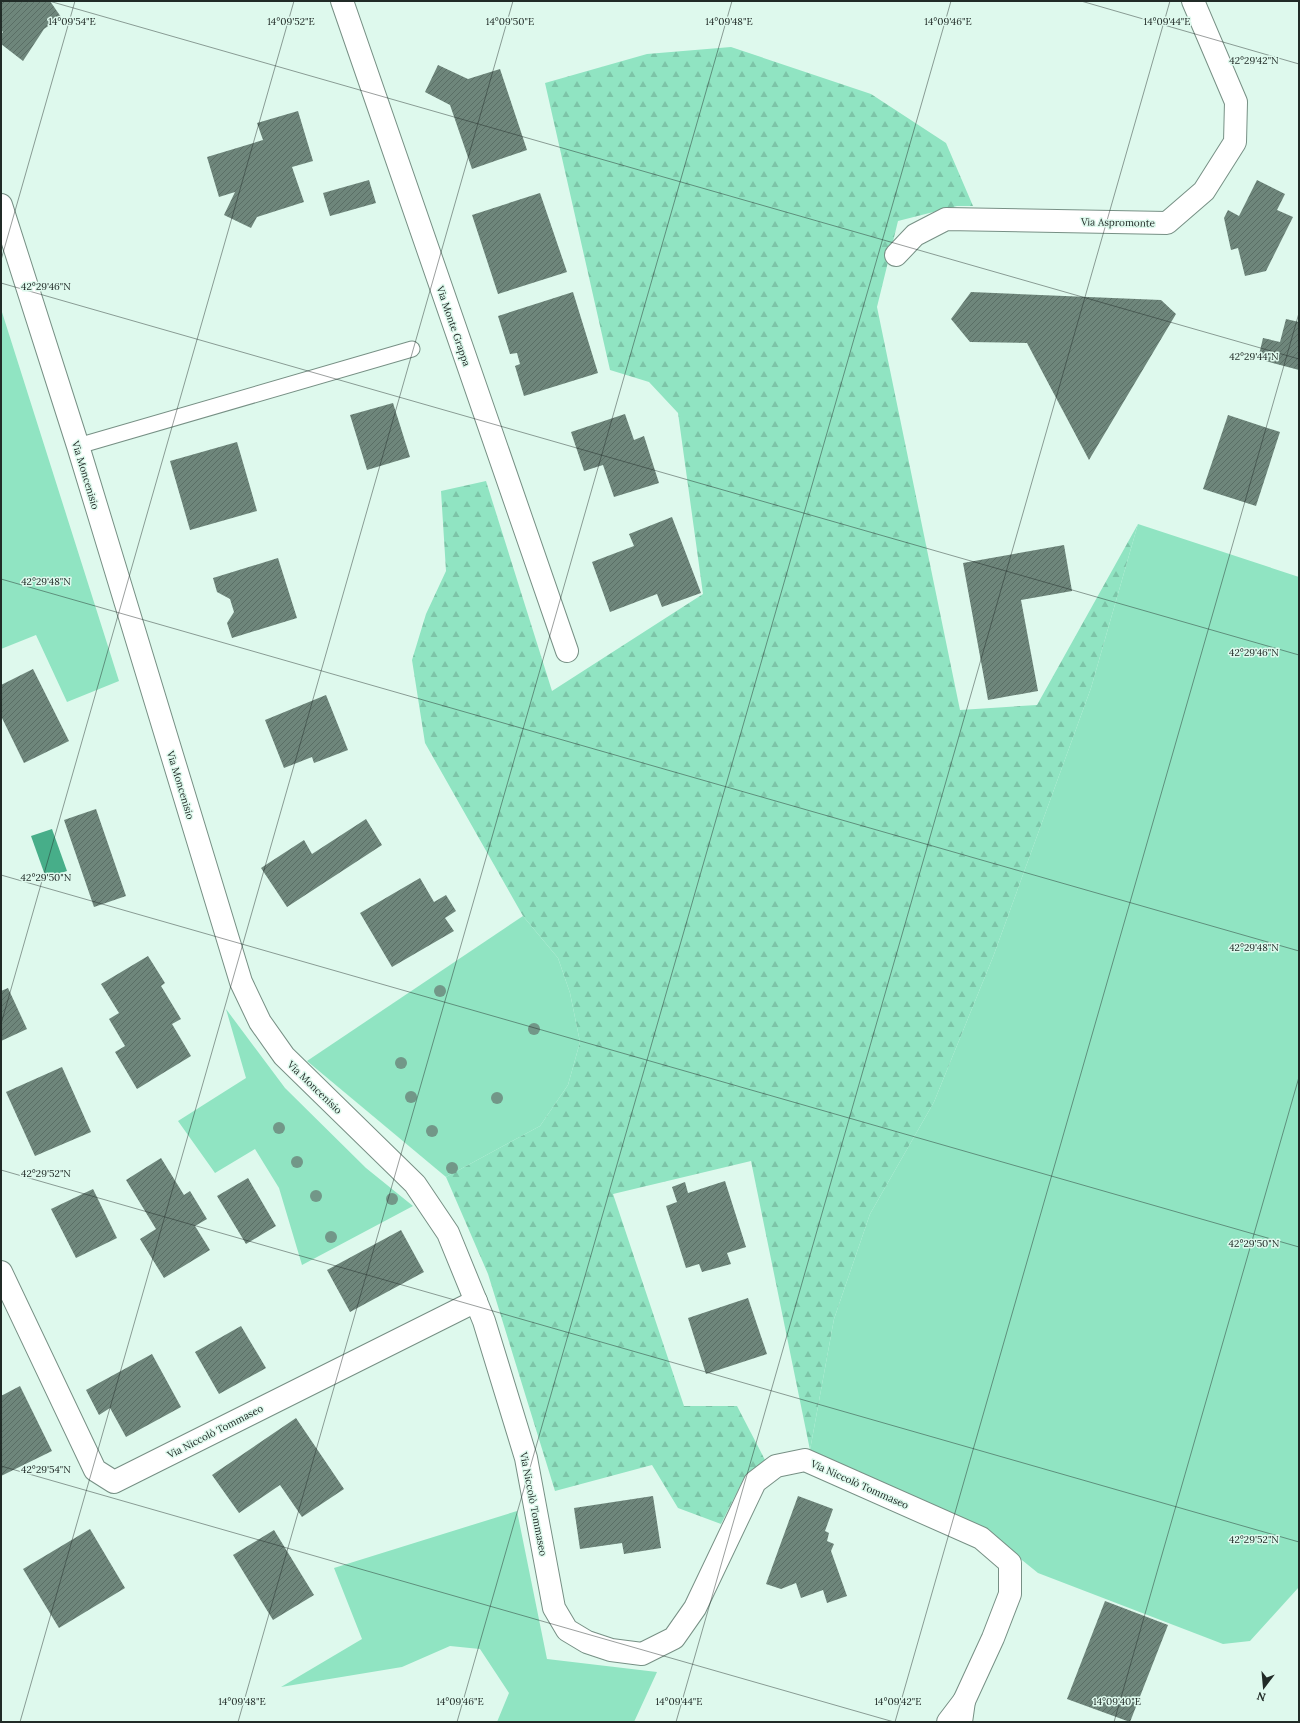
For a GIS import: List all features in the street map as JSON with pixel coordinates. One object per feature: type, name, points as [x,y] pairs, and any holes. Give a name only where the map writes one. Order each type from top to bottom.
[{"type":"street","name":"Via Monte Grappa","points":[[342,1],[567,651]]},
{"type":"street","name":"Via Aspromonte","points":[[896,255],[915,235],[946,219],[1167,223],[1204,191],[1235,142],[1236,102],[1193,1]]},
{"type":"street","name":"Via Moncenisio","points":[[1,205],[78,446],[241,982],[257,1015],[284,1056],[415,1184],[448,1233],[476,1301]]},
{"type":"street","name":"Via Niccolò Tommaseo","points":[[1,1272],[95,1470],[114,1482],[476,1301],[526,1458],[554,1608],[567,1630],[587,1642],[611,1650],[642,1654],[674,1638],[695,1608],[755,1482],[776,1466],[805,1460],[981,1538],[1010,1563],[1010,1594],[994,1638],[962,1711],[948,1722]]},
{"type":"lane","points":[[78,446],[412,348]]},
{"type":"green space","points":[[731,47],[871,94],[946,143],[973,206],[957,206],[898,221],[877,307],[960,710],[1037,705],[1138,524],[1091,688],[993,957],[934,1102],[870,1214],[834,1319],[810,1450],[751,1161],[613,1194],[684,1406],[737,1406],[765,1460],[744,1478],[721,1524],[678,1508],[652,1465],[555,1491],[488,1274],[446,1177],[540,1126],[568,1085],[580,1042],[570,993],[558,958],[523,916],[425,743],[412,660],[426,614],[446,571],[441,491],[486,481],[552,691],[703,594],[678,413],[649,382],[610,370],[545,83],[647,54]]},
{"type":"green space","points":[[1,309],[119,681],[67,702],[36,635],[1,649]]},
{"type":"green space","points":[[1138,524],[1299,577],[1299,1587],[1250,1641],[1223,1644],[1038,1573],[980,1526],[810,1450],[834,1319],[870,1214],[934,1102],[993,957],[1091,688]]},
{"type":"green space","points":[[523,916],[558,958],[570,993],[580,1042],[568,1085],[540,1126],[446,1177],[307,1061]]},
{"type":"green space","points":[[226,1009],[285,1088],[366,1168],[413,1206],[302,1265],[279,1188],[255,1149],[215,1173],[178,1121],[246,1078]]},
{"type":"green space","points":[[517,1511],[547,1659],[657,1672],[634,1722],[497,1722],[509,1693],[480,1649],[450,1646],[402,1667],[281,1687],[362,1639],[334,1568]]},
{"type":"shaded area","points":[[52,829],[67,871],[46,878],[31,836]]},
{"type":"building","points":[[1,1],[50,1],[61,17],[44,29],[23,61],[1,44],[1,35],[3,32],[1,30]]},
{"type":"building","points":[[438,65],[468,79],[500,69],[527,150],[472,169],[450,105],[425,92]]},
{"type":"building","points":[[298,111],[313,161],[292,167],[304,202],[257,217],[251,228],[224,215],[235,192],[219,197],[207,157],[263,140],[257,123]]},
{"type":"building","points":[[369,180],[376,203],[330,216],[323,193]]},
{"type":"building","points":[[1257,180],[1285,194],[1277,210],[1293,217],[1266,271],[1245,276],[1238,248],[1231,250],[1224,218],[1228,210],[1239,216]]},
{"type":"building","points":[[540,193],[567,272],[498,294],[472,215]]},
{"type":"building","points":[[573,292],[598,373],[524,396],[515,366],[520,364],[517,353],[510,354],[498,316]]},
{"type":"building","points":[[971,292],[1161,300],[1176,314],[1089,460],[1027,343],[970,342],[951,319]]},
{"type":"building","points":[[1286,319],[1299,322],[1299,370],[1258,359],[1263,338],[1280,342]]},
{"type":"building","points":[[393,403],[410,457],[367,470],[350,415]]},
{"type":"building","points":[[625,414],[634,440],[644,436],[659,483],[614,497],[603,465],[584,471],[571,432]]},
{"type":"building","points":[[1228,415],[1280,432],[1256,506],[1203,489]]},
{"type":"building","points":[[237,442],[257,511],[190,530],[170,461]]},
{"type":"building","points":[[672,517],[701,593],[662,607],[657,594],[610,612],[592,562],[634,546],[629,534]]},
{"type":"building","points":[[1064,545],[1072,591],[1021,600],[1038,691],[988,700],[963,563]]},
{"type":"building","points":[[278,558],[297,618],[232,638],[227,623],[234,612],[230,599],[217,592],[213,578]]},
{"type":"building","points":[[33,669],[69,741],[24,763],[1,716],[1,685]]},
{"type":"building","points":[[326,695],[348,750],[314,763],[312,757],[284,768],[265,720]]},
{"type":"building","points":[[96,809],[126,896],[94,907],[64,820]]},
{"type":"building","points":[[366,819],[382,845],[287,907],[261,868],[304,840],[312,854]]},
{"type":"building","points":[[420,878],[434,902],[446,895],[456,911],[445,918],[454,931],[392,967],[360,913]]},
{"type":"building","points":[[148,956],[165,983],[161,986],[181,1019],[172,1024],[191,1056],[137,1089],[115,1052],[125,1046],[109,1019],[119,1013],[101,984]]},
{"type":"building","points":[[8,988],[27,1029],[1,1041],[1,991]]},
{"type":"building","points":[[62,1067],[91,1132],[35,1156],[6,1092]]},
{"type":"building","points":[[161,1158],[184,1195],[190,1191],[207,1219],[195,1226],[210,1250],[164,1278],[140,1239],[156,1229],[126,1180]]},
{"type":"building","points":[[248,1178],[276,1226],[246,1244],[217,1196]]},
{"type":"building","points":[[725,1181],[746,1247],[727,1253],[731,1264],[702,1272],[699,1264],[686,1268],[666,1206],[677,1202],[672,1187],[685,1182],[688,1193]]},
{"type":"building","points":[[93,1189],[117,1238],[76,1258],[51,1209]]},
{"type":"building","points":[[401,1230],[424,1272],[350,1312],[327,1270]]},
{"type":"building","points":[[748,1298],[767,1354],[706,1374],[688,1318]]},
{"type":"building","points":[[241,1326],[266,1368],[219,1394],[195,1352]]},
{"type":"building","points":[[152,1354],[181,1407],[126,1437],[110,1408],[99,1415],[86,1390]]},
{"type":"building","points":[[20,1386],[52,1451],[1,1476],[1,1396]]},
{"type":"building","points":[[296,1418],[344,1489],[302,1517],[280,1485],[239,1513],[212,1475]]},
{"type":"building","points":[[653,1496],[661,1548],[624,1554],[622,1543],[580,1549],[574,1508]]},
{"type":"building","points":[[798,1496],[833,1509],[825,1531],[829,1533],[827,1541],[834,1544],[831,1551],[847,1596],[827,1603],[823,1590],[801,1598],[796,1583],[781,1589],[766,1584]]},
{"type":"building","points":[[90,1529],[125,1588],[59,1628],[23,1569]]},
{"type":"building","points":[[274,1530],[314,1595],[273,1620],[233,1555]]},
{"type":"building","points":[[1105,1601],[1168,1625],[1130,1722],[1067,1699]]}]
